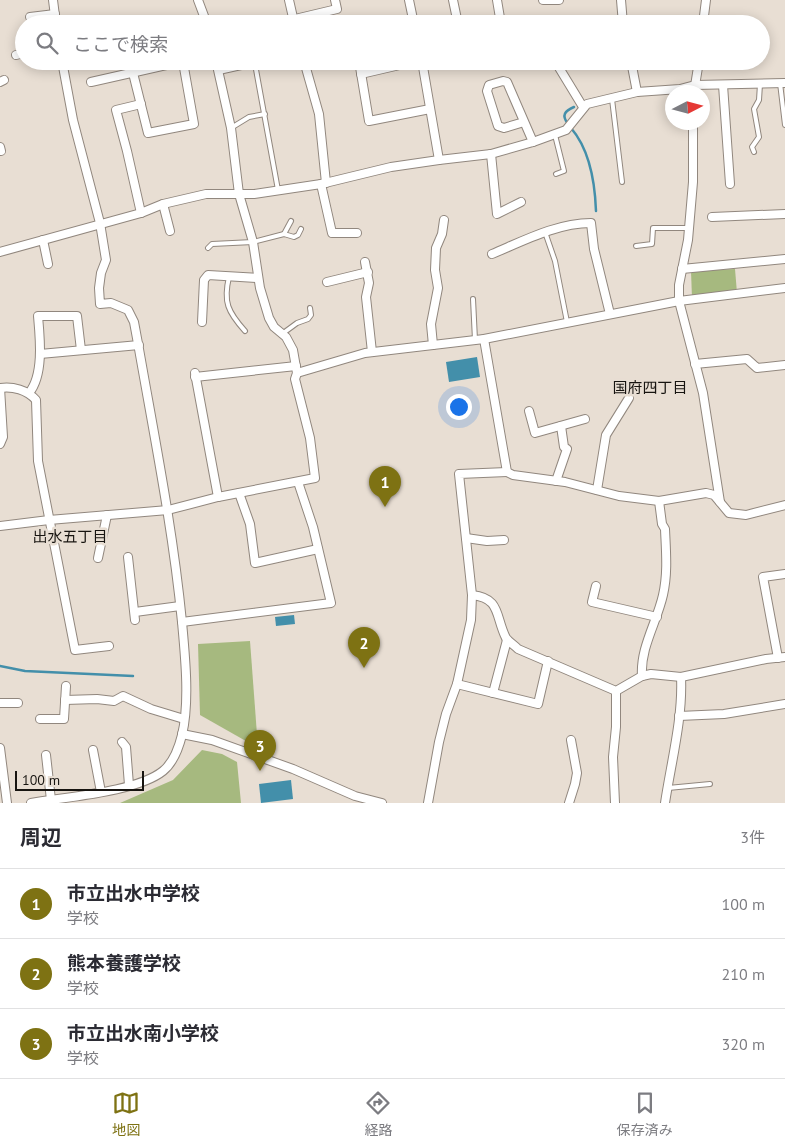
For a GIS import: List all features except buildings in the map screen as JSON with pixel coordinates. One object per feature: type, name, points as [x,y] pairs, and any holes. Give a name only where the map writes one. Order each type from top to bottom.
[{"type":"street","points":[[47,15],[55,14],[52,0]]},
{"type":"street","points":[[198,0],[204,15]]},
{"type":"street","points":[[288,0],[292,15]]},
{"type":"street","points":[[316,15],[337,9],[335,0]]},
{"type":"street","points":[[409,0],[412,15]]},
{"type":"street","points":[[453,0],[456,15]]},
{"type":"street","points":[[497,0],[499,15]]},
{"type":"street","points":[[543,0],[559,0]]},
{"type":"street","points":[[620,0],[622,15]]},
{"type":"street","points":[[704,15],[706,0]]},
{"type":"street","points":[[31,803],[102,792],[149,779],[162,772],[169,765],[182,734],[184,720],[186,663],[182,622],[168,510],[139,345],[134,322],[128,310],[111,303],[100,304],[101,272],[106,260],[100,223],[73,120],[64,70]]},
{"type":"street","points":[[132,70],[148,133],[194,124],[184,70]]},
{"type":"street","points":[[91,82],[144,70]]},
{"type":"street","points":[[306,70],[318,114],[323,183],[332,233],[357,233]]},
{"type":"street","points":[[361,70],[369,121],[430,110]]},
{"type":"street","points":[[361,74],[379,70]]},
{"type":"street","points":[[423,70],[439,160]]},
{"type":"street","points":[[560,70],[583,107]]},
{"type":"street","points":[[633,70],[637,92]]},
{"type":"street","points":[[696,85],[698,70]]},
{"type":"street","points":[[0,526],[168,510],[218,497],[314,478],[310,438],[295,379],[296,370],[293,350],[286,337],[274,327],[269,318],[258,278],[253,242],[239,194],[231,128],[219,72]]},
{"type":"street","points":[[524,122],[504,128],[498,126],[487,91],[488,85],[503,80],[507,82],[533,142]]},
{"type":"street","points":[[710,87],[782,83]]},
{"type":"street","points":[[723,85],[730,184]]},
{"type":"street","points":[[0,252],[141,213],[163,204],[206,194],[254,194],[323,183],[391,167],[491,154],[566,130],[583,107],[599,101],[637,92],[665,90]]},
{"type":"street","points":[[141,104],[116,110],[141,213]]},
{"type":"street","points":[[693,130],[693,182],[689,228],[679,284],[679,301],[704,393],[720,502]]},
{"type":"street","points":[[491,154],[497,214],[521,202]]},
{"type":"street","points":[[163,204],[170,230]]},
{"type":"street","points":[[712,217],[785,214]]},
{"type":"street","points":[[433,345],[431,324],[438,288],[435,270],[436,248],[442,234],[444,220]]},
{"type":"street","points":[[492,254],[545,232],[581,223],[591,223],[594,249],[610,314]]},
{"type":"street","points":[[43,240],[48,264]]},
{"type":"street","points":[[682,269],[785,259]]},
{"type":"street","points":[[365,262],[370,283],[366,298],[372,352]]},
{"type":"street","points":[[327,282],[368,272]]},
{"type":"street","points":[[202,322],[204,280],[208,275],[258,278]]},
{"type":"street","points":[[218,497],[195,375],[296,370],[372,352],[484,339],[679,301],[785,288]]},
{"type":"street","points":[[30,393],[35,387],[40,354],[38,316],[77,316],[81,350]]},
{"type":"street","points":[[484,339],[507,472]]},
{"type":"street","points":[[40,354],[139,345]]},
{"type":"street","points":[[695,364],[747,359],[757,368],[785,365]]},
{"type":"street","points":[[0,444],[3,437],[0,388],[9,387],[30,393],[36,400],[38,461],[75,650],[109,646]]},
{"type":"street","points":[[597,490],[606,435],[629,398]]},
{"type":"street","points":[[529,411],[535,433],[585,419]]},
{"type":"street","points":[[556,481],[567,449],[564,447],[562,426]]},
{"type":"street","points":[[428,803],[444,723],[457,684],[471,620],[472,595],[460,474],[507,472],[513,475],[556,481],[619,496],[659,501],[706,493],[714,495],[729,513],[746,515],[785,505]]},
{"type":"street","points":[[182,622],[330,603],[313,527],[298,482]]},
{"type":"street","points":[[239,493],[250,524],[255,563],[318,549]]},
{"type":"street","points":[[642,676],[641,663],[667,574],[665,529],[662,524],[659,501]]},
{"type":"street","points":[[98,558],[108,515]]},
{"type":"street","points":[[466,538],[487,541],[504,540]]},
{"type":"street","points":[[128,557],[135,616],[180,606]]},
{"type":"street","points":[[616,691],[642,676],[650,674],[680,677],[781,657],[763,577],[785,574]]},
{"type":"street","points":[[596,586],[592,602],[656,617]]},
{"type":"street","points":[[472,595],[483,596],[493,603],[507,640],[518,649],[616,691]]},
{"type":"street","points":[[493,693],[507,640]]},
{"type":"street","points":[[457,684],[538,704],[548,661]]},
{"type":"street","points":[[665,803],[679,716],[680,677]]},
{"type":"street","points":[[40,719],[64,719],[66,686]]},
{"type":"street","points":[[615,803],[612,757],[616,727],[616,691]]},
{"type":"street","points":[[65,700],[97,698],[114,701],[123,696],[151,709],[184,720]]},
{"type":"street","points":[[0,703],[18,703]]},
{"type":"street","points":[[679,716],[724,714],[785,704]]},
{"type":"street","points":[[182,734],[212,740],[293,769],[354,796],[382,803]]},
{"type":"street","points":[[569,803],[575,784],[576,773],[571,740]]},
{"type":"street","points":[[122,742],[126,747],[128,785]]},
{"type":"street","points":[[0,748],[7,803]]},
{"type":"street","points":[[93,750],[102,792]]},
{"type":"street","points":[[44,761],[51,800]]},
{"type":"lane","points":[[219,72],[228,70]]},
{"type":"lane","points":[[256,70],[278,190]]},
{"type":"lane","points":[[782,83],[785,125]]},
{"type":"lane","points":[[754,152],[752,147],[759,137],[754,109],[759,100],[760,84]]},
{"type":"lane","points":[[612,99],[622,182]]},
{"type":"lane","points":[[231,128],[249,117],[265,114]]},
{"type":"lane","points":[[554,135],[564,171],[556,174]]},
{"type":"lane","points":[[284,234],[291,221]]},
{"type":"lane","points":[[636,246],[652,244],[652,228],[689,228]]},
{"type":"lane","points":[[208,248],[212,244],[253,242],[284,234],[294,236],[298,235],[301,229]]},
{"type":"lane","points":[[545,232],[555,261],[567,322]]},
{"type":"lane","points":[[229,277],[226,291],[228,306],[234,318],[245,331]]},
{"type":"lane","points":[[473,300],[474,340]]},
{"type":"lane","points":[[282,334],[297,323],[308,319],[311,315],[310,308]]},
{"type":"lane","points":[[668,788],[710,784]]},
{"type":"green space","points":[[735,269],[737,293],[692,298],[691,271]]},
{"type":"green space","points":[[250,641],[258,748],[200,715],[198,644]]},
{"type":"green space","points":[[202,750],[222,754],[237,762],[241,803],[120,803],[173,780]]},
{"type":"water","points":[[477,357],[480,377],[449,382],[446,362]]},
{"type":"water","points":[[294,615],[295,624],[276,626],[275,617]]},
{"type":"water","points":[[291,780],[293,799],[261,803],[259,784]]},
{"type":"waterway","points":[[568,124],[564,116],[568,110],[574,107]]},
{"type":"waterway","points":[[571,128],[583,146],[587,157],[594,189],[596,211]]},
{"type":"waterway","points":[[0,666],[25,671],[133,676]]},
{"type":"place","name":"市立出水中学校","points":[[385,507]]},
{"type":"place","name":"熊本養護学校","points":[[364,668]]},
{"type":"place","name":"市立出水南小学校","points":[[260,771]]},
{"type":"district","name":"国府四丁目","points":[[650,388]]},
{"type":"district","name":"出水五丁目","points":[[70,537]]}]
